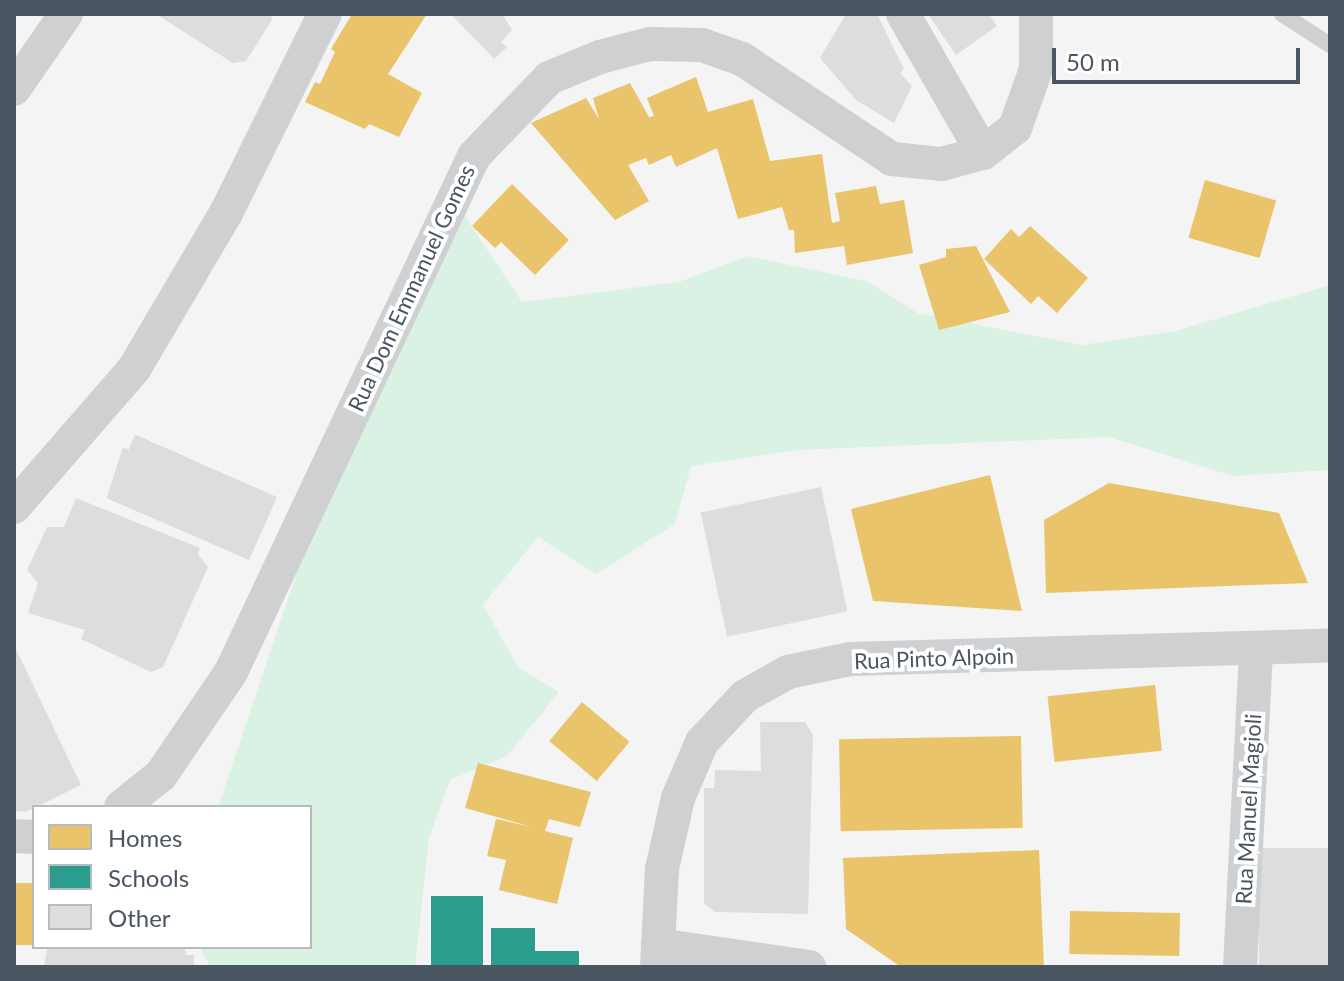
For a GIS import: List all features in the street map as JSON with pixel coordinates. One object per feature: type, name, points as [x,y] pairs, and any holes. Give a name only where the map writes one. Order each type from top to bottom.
[{"type":"street","points":[[14,89],[66,14]]},
{"type":"street","points":[[14,507],[134,369],[226,213],[325,14]]},
{"type":"street","points":[[903,14],[983,153]]},
{"type":"street","name":"Rua Dom Emmanuel Gomes","points":[[124,805],[161,775],[231,672],[474,156],[549,78],[600,57],[650,44],[702,45],[742,59],[892,159],[941,164],[983,153],[1015,128],[1036,69],[1036,14]]},
{"type":"street","name":"Rua Pinto Alpoin","points":[[658,956],[662,869],[678,798],[702,742],[745,696],[788,672],[850,659],[1256,651],[1330,646]]},
{"type":"street","name":"Rua Manuel Magioli","points":[[1240,967],[1256,651]]},
{"type":"street","points":[[658,956],[746,954],[809,967]]},
{"type":"lane","points":[[1282,14],[1330,45]]},
{"type":"green space","points":[[458,206],[522,302],[679,282],[748,256],[869,282],[917,313],[1082,345],[1176,331],[1330,285],[1330,470],[1233,476],[1109,437],[797,450],[691,466],[675,524],[596,574],[538,537],[483,605],[518,667],[559,692],[507,756],[450,780],[429,838],[415,967],[210,967],[201,949],[312,949],[312,805],[219,805],[301,560]]},
{"type":"building: Homes","points":[[352,14],[427,14],[388,74],[422,93],[399,137],[369,124],[365,129],[305,102],[315,82],[320,84],[335,52],[331,49]]},
{"type":"building: Homes","points":[[696,77],[708,112],[753,99],[770,161],[822,154],[832,223],[840,221],[835,193],[876,186],[880,204],[904,200],[913,253],[847,265],[844,246],[795,253],[794,230],[789,230],[782,207],[738,219],[717,148],[676,167],[671,155],[649,165],[646,158],[628,165],[649,201],[615,220],[531,123],[586,98],[599,119],[593,98],[630,83],[649,117],[654,116],[647,98]]},
{"type":"building: Homes","points":[[1205,180],[1276,200],[1260,258],[1188,238]]},
{"type":"building: Homes","points":[[512,184],[569,240],[535,275],[501,242],[495,248],[472,226]]},
{"type":"building: Homes","points":[[1030,226],[1088,278],[1057,313],[1038,296],[1031,304],[984,259],[1011,229],[1019,237]]},
{"type":"building: Homes","points":[[976,246],[1010,312],[939,330],[919,265],[946,257],[946,249]]},
{"type":"building: Homes","points":[[135,435],[188,458],[160,521],[107,498],[123,448],[129,450]]},
{"type":"building: Homes","points":[[990,475],[1022,611],[873,601],[851,509]]},
{"type":"building: Homes","points":[[1109,483],[1279,513],[1308,583],[1046,593],[1044,520]]},
{"type":"building: Homes","points":[[1155,685],[1162,751],[1054,762],[1048,696]]},
{"type":"building: Homes","points":[[582,702],[629,742],[597,781],[549,741]]},
{"type":"building: Homes","points":[[1021,736],[1023,828],[841,831],[839,739]]},
{"type":"building: Homes","points":[[478,763],[591,792],[580,827],[549,819],[545,831],[573,838],[557,904],[499,890],[506,860],[487,856],[496,819],[532,827],[465,808]]},
{"type":"building: Homes","points":[[1039,850],[1044,967],[901,967],[846,929],[843,858]]},
{"type":"building: Homes","points":[[14,883],[32,883],[32,945],[14,945]]},
{"type":"building: Homes","points":[[1070,911],[1180,913],[1179,956],[1069,954]]},
{"type":"building: Schools","points":[[431,896],[483,896],[483,967],[431,967]]},
{"type":"building: Schools","points":[[491,928],[535,928],[535,951],[579,951],[579,967],[491,967]]},
{"type":"building: Other","points":[[156,14],[271,14],[272,20],[246,61],[233,63]]},
{"type":"building: Other","points":[[451,14],[502,14],[512,30],[501,42],[507,47],[494,59]]},
{"type":"building: Other","points":[[846,14],[877,14],[904,69],[900,73],[912,86],[894,123],[856,100],[820,58]]},
{"type":"building: Other","points":[[928,14],[989,14],[997,26],[956,55]]},
{"type":"building: Other","points":[[135,435],[277,497],[249,560],[107,498],[123,448],[129,450]]},
{"type":"building: Other","points":[[821,487],[847,611],[727,637],[701,513]]},
{"type":"building: Other","points":[[76,498],[200,548],[198,554],[208,567],[163,667],[151,672],[81,639],[85,630],[28,613],[38,583],[27,570],[47,527],[64,527]]},
{"type":"building: Other","points":[[14,645],[81,785],[40,805],[32,805],[32,809],[26,812],[14,811]]},
{"type":"building: Other","points":[[760,722],[805,722],[813,735],[808,914],[715,912],[704,903],[704,788],[714,788],[715,770],[761,771]]},
{"type":"building: Other","points":[[1259,848],[1330,848],[1330,967],[1259,967]]},
{"type":"building: Other","points":[[47,949],[185,949],[186,955],[194,955],[194,967],[44,967]]}]
